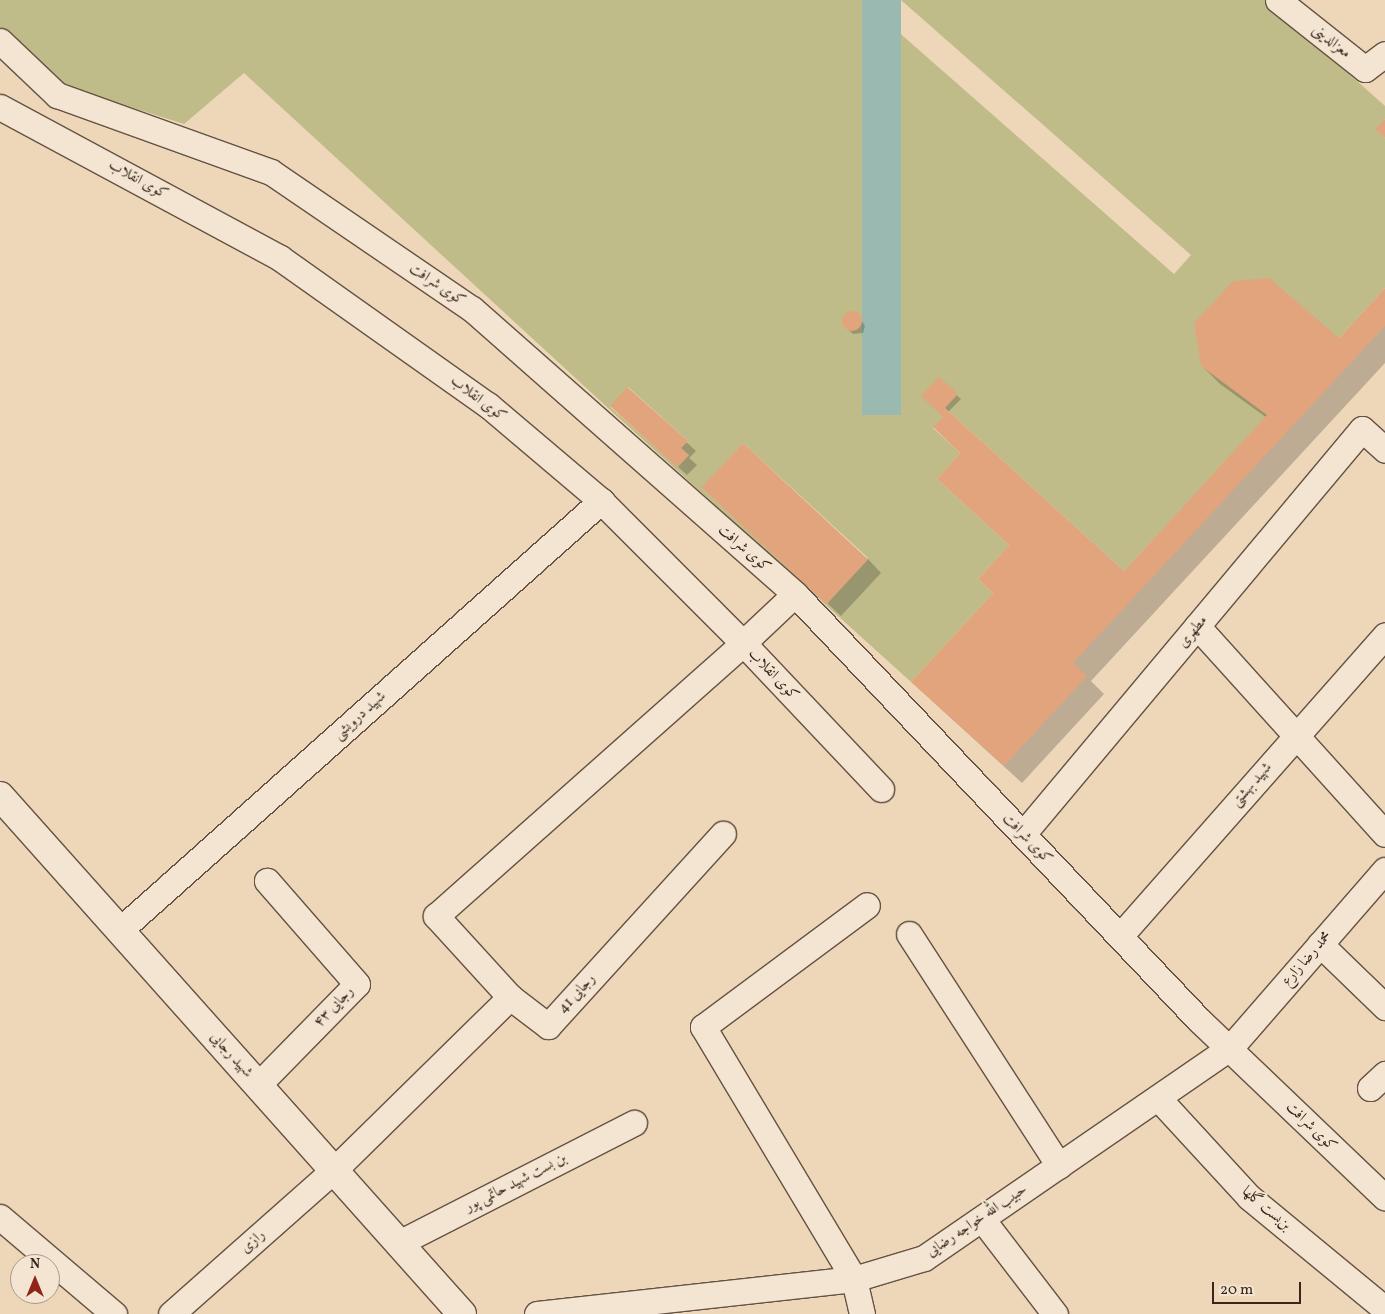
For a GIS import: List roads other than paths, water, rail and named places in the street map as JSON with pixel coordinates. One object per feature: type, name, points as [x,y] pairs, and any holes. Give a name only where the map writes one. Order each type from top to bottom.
[{"type":"main road","name":"شهید رجایی","points":[[0,796],[462,1314]]},
{"type":"street","name":"معزالدینی","points":[[1278,0],[1365,69],[1385,54]]},
{"type":"street","name":"کوی شرافت","points":[[0,41],[57,96],[271,172],[472,309],[795,594],[1199,1020],[1385,1198]]},
{"type":"street","name":"کوی انقلاب","points":[[0,107],[280,258],[488,405],[601,501],[743,643],[881,789]]},
{"type":"street","name":"مطهری","points":[[1023,834],[1362,430],[1384,447]]},
{"type":"street","name":"شهید درویشی","points":[[120,930],[601,501]]},
{"type":"street","points":[[334,1170],[510,997],[436,916],[743,643],[795,594]]},
{"type":"street","points":[[1197,626],[1385,834]]},
{"type":"street","name":"شهید بهشتی","points":[[1120,936],[1385,635]]},
{"type":"street","name":"رجایی 41","points":[[510,997],[548,1026],[723,834]]},
{"type":"street","name":"محمد رضا زارع","points":[[1230,1048],[1385,870]]},
{"type":"street","name":"رجایی ۴۳","points":[[258,1085],[357,984],[267,881]]},
{"type":"street","points":[[862,1314],[854,1279],[703,1028],[867,905]]},
{"type":"street","points":[[909,934],[1059,1166]]},
{"type":"street","points":[[1320,944],[1385,1006]]},
{"type":"street","name":"حبیب الله خواجه رضایی","points":[[537,1314],[854,1279],[924,1258],[1230,1048]]},
{"type":"street","name":"بن‌بست گلها","points":[[1158,1098],[1249,1197],[1385,1309]]},
{"type":"street","name":"بن بست شهید حاتمی پور","points":[[399,1243],[634,1122]]},
{"type":"street","name":"رازی","points":[[171,1314],[334,1170]]},
{"type":"street","points":[[0,1217],[114,1314]]},
{"type":"street","points":[[982,1219],[1055,1314]]},
{"type":"water","points":[[862,0],[901,0],[901,415],[862,415]]}]
